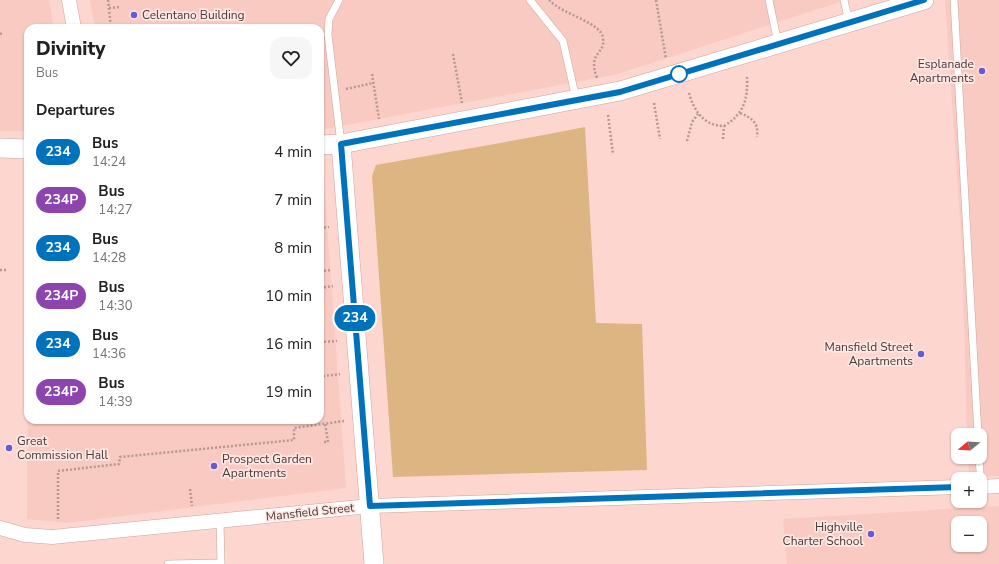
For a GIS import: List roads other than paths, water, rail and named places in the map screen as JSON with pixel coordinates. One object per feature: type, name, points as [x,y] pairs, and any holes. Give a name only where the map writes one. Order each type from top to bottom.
[{"type":"main road","points":[[324,145],[341,144],[620,92],[924,0]]},
{"type":"main road","points":[[341,144],[374,564]]},
{"type":"main road","points":[[0,148],[24,148]]},
{"type":"street","points":[[69,0],[73,24]]},
{"type":"street","points":[[987,487],[999,486]]},
{"type":"street","name":"Mansfield Street","points":[[0,528],[25,535],[52,537],[370,506],[951,488]]},
{"type":"lane","points":[[339,0],[329,19],[328,35],[341,144]]},
{"type":"lane","points":[[530,0],[563,41],[576,100]]},
{"type":"lane","points":[[769,0],[778,44]]},
{"type":"lane","points":[[844,0],[849,22]]},
{"type":"lane","points":[[954,0],[978,428]]},
{"type":"lane","points":[[168,564],[221,563],[220,520]]},
{"type":"place","name":"Celentano Building","points":[[134,15]]},
{"type":"place","name":"Esplanade Apartments","points":[[982,71]]},
{"type":"place","name":"Mansfield Street Apartments","points":[[921,354]]},
{"type":"place","name":"Great Commission Hall","points":[[9,448]]},
{"type":"place","name":"Prospect Garden Apartments","points":[[214,466]]},
{"type":"place","name":"Highville Charter School","points":[[871,534]]}]
